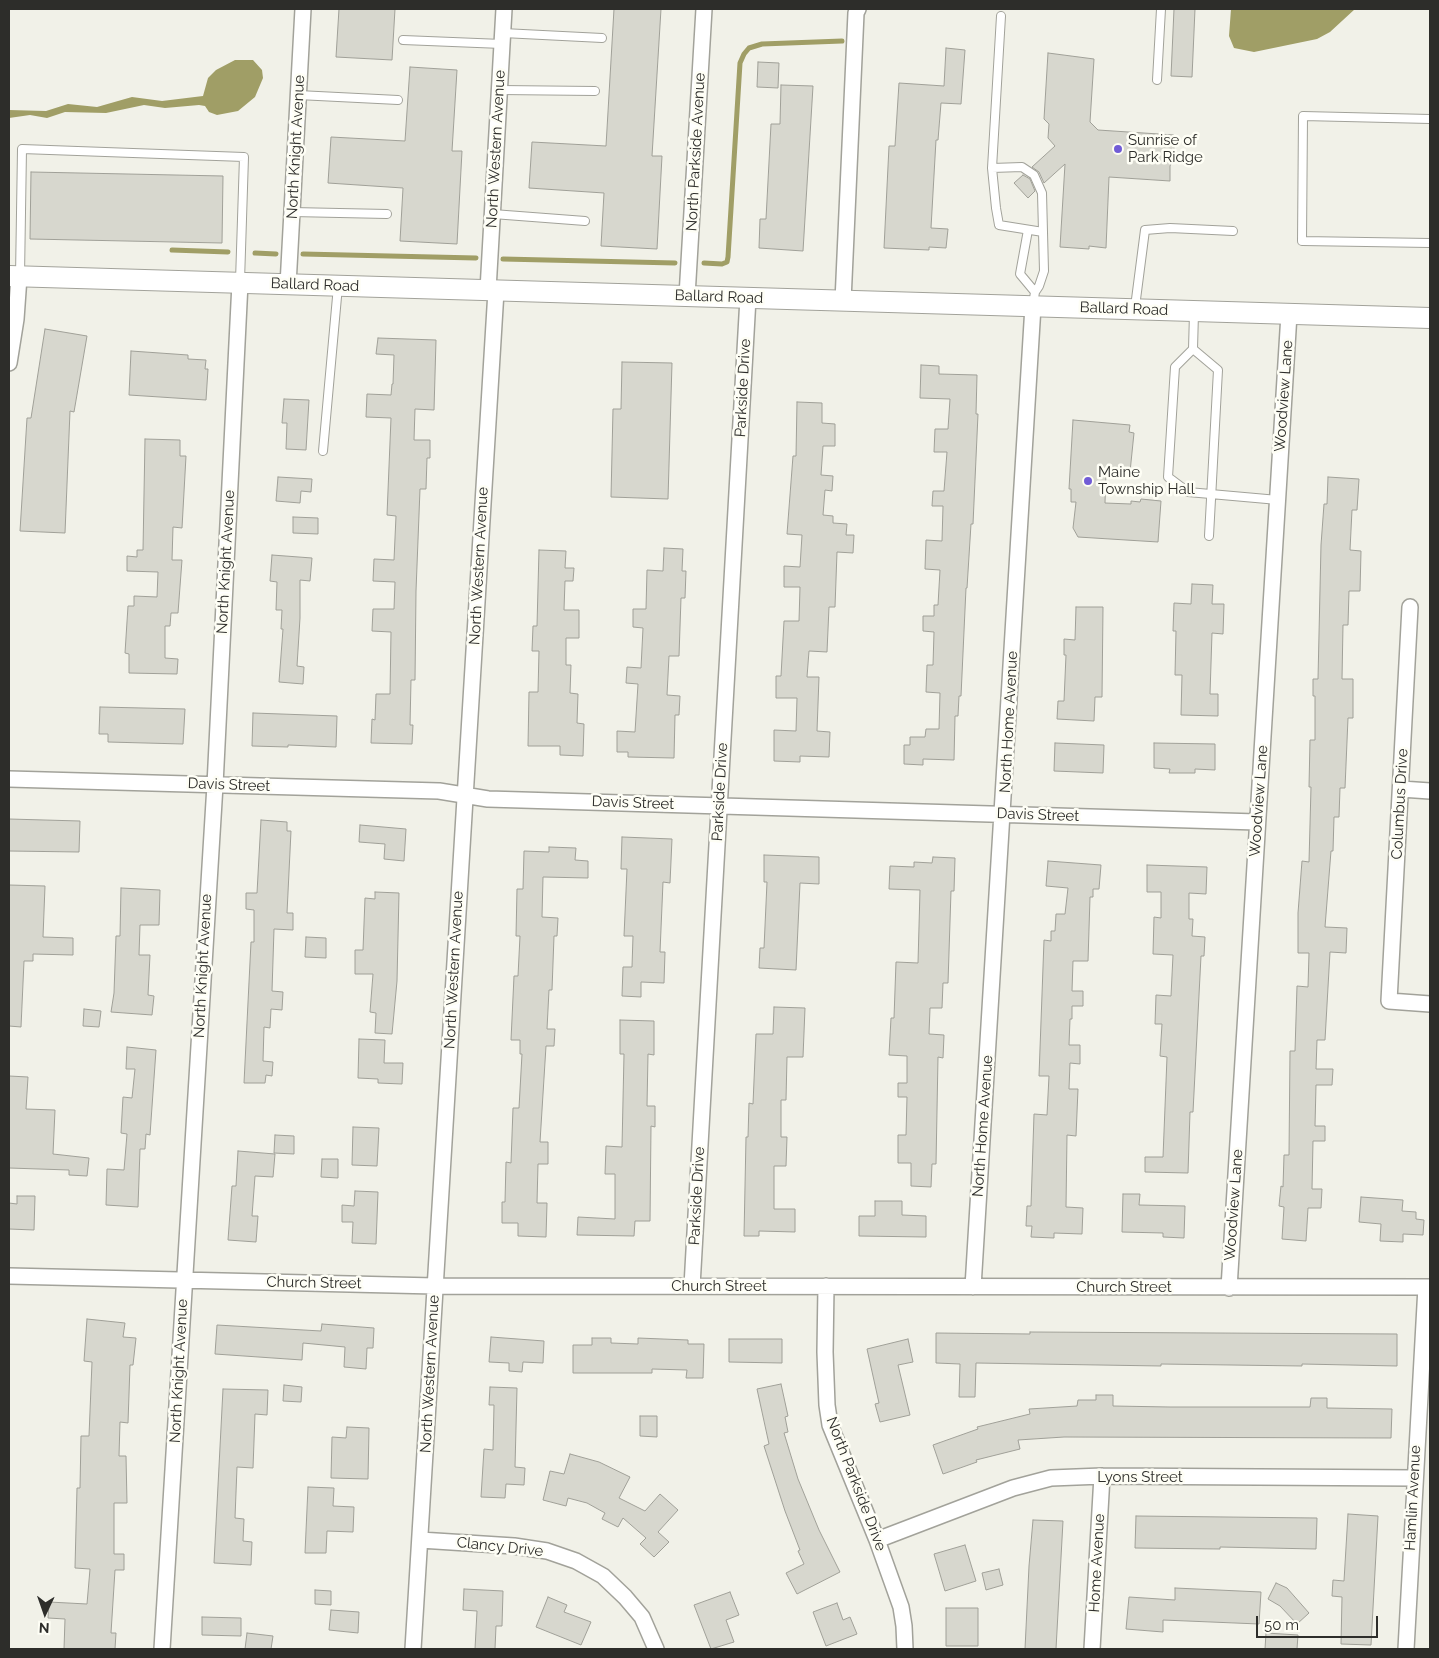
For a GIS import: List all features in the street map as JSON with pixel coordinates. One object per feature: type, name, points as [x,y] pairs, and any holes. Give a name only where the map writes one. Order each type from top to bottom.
[{"type":"street","name":"North Knight Avenue","points":[[288,285],[303,9]]},
{"type":"street","name":"North Western Avenue","points":[[413,1649],[465,795],[492,290],[493,214],[504,9]]},
{"type":"street","name":"North Parkside Avenue","points":[[687,296],[704,9]]},
{"type":"street","points":[[843,301],[856,13],[858,9]]},
{"type":"street","name":"Ballard Road","points":[[14,277],[843,301],[1034,299],[1135,309],[1430,318]]},
{"type":"street","points":[[9,363],[16,319],[14,277]]},
{"type":"street","name":"North Knight Avenue","points":[[162,1649],[214,785],[240,283]]},
{"type":"street","name":"Parkside Drive","points":[[692,1286],[748,298]]},
{"type":"street","name":"North Home Avenue","points":[[973,1287],[1034,299]]},
{"type":"street","name":"Woodview Lane","points":[[1229,1288],[1289,314]]},
{"type":"street","name":"Columbus Drive","points":[[1410,607],[1389,1001],[1430,1004]]},
{"type":"street","name":"Davis Street","points":[[9,779],[439,791],[488,799],[1258,822]]},
{"type":"street","points":[[1401,789],[1430,791]]},
{"type":"street","name":"Church Street","points":[[9,1276],[435,1286],[1428,1287]]},
{"type":"street","name":"North Parkside Drive","points":[[826,1286],[826,1405],[830,1426],[877,1540],[901,1607],[905,1649]]},
{"type":"street","name":"Hamlin Avenue","points":[[1406,1649],[1414,1478],[1428,1287]]},
{"type":"street","name":"Lyons Street","points":[[877,1540],[1012,1488],[1051,1478],[1102,1476],[1414,1478]]},
{"type":"street","name":"Home Avenue","points":[[1092,1649],[1102,1476]]},
{"type":"street","name":"Clancy Drive","points":[[420,1540],[514,1546],[547,1551],[576,1561],[603,1576],[625,1597],[642,1617],[656,1649]]},
{"type":"lane","points":[[1157,80],[1161,9]]},
{"type":"lane","points":[[1001,16],[992,168],[999,225],[1043,232]]},
{"type":"lane","points":[[403,40],[602,38]]},
{"type":"lane","points":[[500,90],[595,91]]},
{"type":"lane","points":[[298,95],[398,100]]},
{"type":"lane","points":[[1430,119],[1303,116],[1302,240],[1430,243]]},
{"type":"lane","points":[[14,277],[22,149],[32,149],[244,158],[240,283]]},
{"type":"lane","points":[[992,168],[1022,167],[1034,175],[1042,193],[1044,271],[1034,299]]},
{"type":"lane","points":[[292,212],[388,214]]},
{"type":"lane","points":[[493,214],[586,221]]},
{"type":"lane","points":[[1135,309],[1145,230],[1170,228],[1233,232]]},
{"type":"lane","points":[[1028,230],[1020,274],[1034,299]]},
{"type":"lane","points":[[323,451],[338,286]]},
{"type":"lane","points":[[1194,311],[1193,349],[1175,367],[1168,477],[1188,492],[1278,500]]},
{"type":"lane","points":[[1193,349],[1218,370],[1209,536]]},
{"type":"shaded area","points":[[1231,9],[1355,9],[1330,32],[1317,39],[1254,52],[1234,48],[1229,36]]},
{"type":"shaded area","points":[[235,60],[253,60],[262,70],[263,78],[255,97],[238,111],[217,115],[209,112],[205,106],[199,105],[165,108],[144,105],[106,113],[65,112],[47,118],[30,115],[9,118],[9,110],[46,111],[68,104],[97,107],[132,97],[162,101],[203,96],[208,78],[216,70]]},
{"type":"building","points":[[339,9],[395,9],[392,60],[336,57]]},
{"type":"building","points":[[614,9],[661,9],[652,156],[662,156],[657,249],[601,246],[604,193],[529,188],[532,142],[606,146]]},
{"type":"building","points":[[1174,9],[1195,9],[1192,77],[1171,76]]},
{"type":"building","points":[[946,48],[965,50],[961,104],[941,103],[938,140],[936,140],[931,228],[948,229],[946,248],[929,247],[929,250],[884,248],[889,146],[895,146],[899,83],[944,86]]},
{"type":"building","name":"Sunrise of Park Ridge","points":[[1048,53],[1094,59],[1090,122],[1098,130],[1174,135],[1174,157],[1170,166],[1170,181],[1109,177],[1106,248],[1089,246],[1089,249],[1060,247],[1065,164],[1044,183],[1039,172],[1032,167],[1055,146],[1048,138],[1049,124],[1044,119]]},
{"type":"building","points":[[758,62],[779,63],[778,88],[757,87]]},
{"type":"building","points":[[410,67],[457,70],[452,151],[462,151],[457,244],[400,241],[403,188],[328,183],[331,137],[405,141]]},
{"type":"building","points":[[781,85],[813,86],[803,251],[759,248],[760,219],[766,219],[771,124],[780,124]]},
{"type":"building","points":[[31,172],[223,176],[222,243],[30,239]]},
{"type":"building","points":[[1023,175],[1030,179],[1035,191],[1028,198],[1014,183]]},
{"type":"building","points":[[45,329],[87,336],[74,412],[70,411],[65,533],[20,531],[27,418],[31,418]]},
{"type":"building","points":[[378,338],[436,340],[434,410],[415,409],[414,440],[430,440],[430,458],[427,458],[426,489],[420,489],[415,680],[411,680],[410,725],[413,725],[412,744],[371,743],[372,719],[375,720],[376,694],[390,694],[391,632],[372,631],[373,609],[394,609],[395,582],[373,581],[374,559],[394,560],[396,516],[387,515],[391,418],[366,417],[367,394],[391,395],[393,384],[394,355],[376,354]]},
{"type":"building","points":[[131,351],[188,355],[188,359],[206,360],[205,369],[208,369],[206,400],[129,395]]},
{"type":"building","points":[[622,362],[672,363],[668,499],[611,497],[613,409],[621,409]]},
{"type":"building","points":[[921,365],[939,366],[939,374],[977,375],[976,414],[978,414],[973,524],[971,524],[966,588],[961,696],[959,696],[958,716],[955,716],[954,760],[923,759],[923,765],[904,764],[904,745],[910,745],[910,737],[925,737],[926,729],[939,729],[940,693],[926,692],[927,665],[933,665],[934,632],[923,631],[923,616],[934,616],[934,605],[938,605],[940,570],[925,569],[926,540],[942,541],[943,506],[932,506],[933,491],[944,491],[947,452],[934,452],[935,429],[948,429],[950,399],[920,398]]},
{"type":"building","points":[[284,399],[309,400],[306,450],[286,449],[287,423],[282,423]]},
{"type":"building","points":[[797,402],[822,403],[822,423],[835,424],[835,446],[823,446],[821,475],[833,476],[832,491],[825,490],[823,515],[833,516],[833,523],[847,524],[846,535],[854,535],[853,553],[837,552],[835,607],[829,607],[827,652],[809,651],[807,677],[819,677],[817,731],[830,732],[829,757],[800,756],[800,762],[774,761],[774,730],[796,731],[797,698],[776,698],[776,676],[781,676],[784,621],[799,621],[800,587],[784,587],[784,566],[800,567],[802,535],[787,534],[793,456],[796,456]]},
{"type":"building","name":"Maine Township Hall","points":[[1073,420],[1130,425],[1129,432],[1134,433],[1130,472],[1106,472],[1105,503],[1131,504],[1131,501],[1140,502],[1141,499],[1161,501],[1158,542],[1078,537],[1073,528],[1076,502],[1071,502],[1071,489],[1069,489]]},
{"type":"building","points":[[145,439],[180,440],[180,456],[186,456],[182,528],[173,527],[172,560],[182,560],[178,613],[171,613],[170,626],[165,626],[165,658],[178,659],[177,674],[129,673],[129,654],[125,653],[128,606],[134,606],[134,596],[157,597],[158,572],[127,571],[127,556],[137,557],[137,550],[143,550]]},
{"type":"building","points":[[278,477],[312,479],[311,492],[301,491],[300,503],[276,501]]},
{"type":"building","points":[[1328,477],[1359,479],[1357,510],[1352,510],[1350,550],[1361,551],[1360,591],[1349,591],[1348,625],[1343,625],[1342,679],[1353,679],[1353,718],[1348,718],[1345,788],[1340,788],[1339,817],[1334,817],[1333,851],[1331,851],[1325,927],[1347,928],[1346,953],[1330,952],[1325,1040],[1317,1040],[1316,1069],[1333,1069],[1332,1085],[1316,1085],[1315,1126],[1325,1126],[1325,1141],[1313,1141],[1312,1189],[1322,1189],[1321,1208],[1308,1208],[1306,1241],[1282,1239],[1284,1207],[1279,1206],[1281,1186],[1283,1187],[1284,1155],[1289,1155],[1290,1051],[1295,1051],[1297,986],[1308,987],[1309,953],[1298,953],[1298,913],[1302,861],[1309,862],[1310,740],[1315,740],[1313,679],[1318,679],[1321,545],[1324,504],[1327,504]]},
{"type":"building","points":[[293,517],[318,518],[318,534],[293,533]]},
{"type":"building","points":[[664,548],[683,549],[682,571],[686,571],[685,598],[681,598],[679,656],[669,656],[667,695],[680,696],[679,715],[675,715],[674,758],[628,757],[628,752],[617,752],[617,731],[635,732],[638,684],[626,683],[627,667],[641,668],[643,628],[633,627],[633,609],[646,609],[647,570],[663,571]]},
{"type":"building","points":[[539,550],[566,551],[565,568],[574,568],[573,581],[565,581],[564,610],[579,610],[579,638],[566,638],[566,665],[571,665],[570,693],[578,694],[577,723],[584,724],[583,756],[560,755],[560,746],[528,746],[529,692],[538,692],[539,651],[532,651],[533,626],[537,626]]},
{"type":"building","points":[[272,555],[312,558],[310,581],[300,580],[297,666],[304,667],[303,684],[279,682],[283,629],[281,629],[282,610],[276,610],[277,582],[270,581]]},
{"type":"building","points":[[1192,584],[1213,585],[1212,604],[1224,604],[1223,634],[1212,633],[1210,694],[1218,694],[1218,716],[1181,715],[1182,675],[1175,675],[1176,631],[1173,631],[1174,603],[1191,604]]},
{"type":"building","points":[[1076,607],[1103,607],[1102,697],[1095,697],[1094,721],[1057,719],[1058,701],[1064,701],[1066,655],[1064,655],[1064,639],[1075,640]]},
{"type":"building","points":[[100,707],[185,709],[183,744],[108,742],[108,734],[99,734]]},
{"type":"building","points":[[253,713],[337,716],[336,747],[252,746]]},
{"type":"building","points":[[1055,743],[1104,745],[1103,773],[1054,771]]},
{"type":"building","points":[[1154,743],[1215,744],[1215,770],[1195,769],[1195,773],[1169,773],[1170,769],[1154,768]]},
{"type":"building","points":[[9,819],[80,821],[79,852],[9,851]]},
{"type":"building","points":[[261,820],[287,822],[287,831],[291,831],[287,913],[293,913],[293,930],[274,929],[272,991],[283,992],[282,1010],[271,1009],[270,1028],[264,1027],[263,1061],[273,1062],[272,1076],[266,1075],[265,1083],[244,1083],[251,942],[254,942],[254,910],[246,909],[246,893],[257,893]]},
{"type":"building","points":[[360,825],[406,829],[404,861],[384,859],[385,844],[359,842]]},
{"type":"building","points":[[622,837],[672,839],[670,883],[663,882],[660,952],[665,952],[664,983],[641,982],[641,997],[622,996],[623,967],[632,967],[633,936],[624,936],[627,869],[621,869]]},
{"type":"building","points":[[549,847],[576,848],[575,860],[588,861],[588,878],[543,877],[542,917],[558,918],[557,936],[554,936],[552,990],[549,990],[547,1029],[555,1029],[554,1046],[546,1046],[540,1142],[548,1142],[548,1164],[538,1164],[537,1203],[547,1203],[546,1237],[518,1236],[518,1223],[502,1223],[502,1202],[505,1202],[506,1162],[511,1163],[513,1108],[519,1108],[522,1054],[520,1054],[520,1040],[511,1040],[514,976],[518,976],[520,936],[516,936],[517,889],[523,889],[524,851],[549,852]]},
{"type":"building","points":[[764,855],[819,857],[819,884],[800,883],[796,970],[759,968],[760,948],[764,948],[767,882],[764,882]]},
{"type":"building","points":[[933,857],[955,858],[954,891],[951,891],[948,983],[943,983],[942,1008],[930,1008],[929,1034],[944,1035],[943,1058],[938,1057],[936,1164],[932,1164],[931,1187],[911,1186],[911,1163],[898,1163],[898,1135],[906,1135],[907,1097],[898,1097],[898,1083],[907,1083],[907,1056],[889,1055],[891,1018],[894,1018],[896,962],[918,963],[920,890],[889,889],[890,866],[914,867],[914,862],[932,863]]},
{"type":"building","points":[[1048,861],[1101,865],[1099,889],[1093,889],[1093,897],[1090,897],[1088,961],[1073,961],[1072,991],[1083,991],[1083,1006],[1072,1006],[1072,1019],[1070,1019],[1069,1045],[1080,1045],[1080,1064],[1070,1063],[1069,1089],[1078,1089],[1076,1136],[1067,1135],[1066,1207],[1083,1208],[1082,1234],[1054,1233],[1054,1238],[1031,1237],[1032,1226],[1026,1226],[1027,1206],[1031,1206],[1034,1114],[1047,1115],[1049,1076],[1039,1076],[1044,940],[1051,941],[1051,931],[1055,931],[1056,914],[1065,914],[1068,888],[1046,886]]},
{"type":"building","points":[[1147,865],[1207,867],[1206,894],[1189,893],[1189,919],[1193,919],[1192,936],[1205,937],[1204,956],[1201,956],[1193,1112],[1190,1112],[1188,1173],[1145,1172],[1145,1157],[1163,1157],[1167,1057],[1160,1056],[1162,1024],[1155,1024],[1156,995],[1171,996],[1173,955],[1153,954],[1154,917],[1161,918],[1161,892],[1147,892]]},
{"type":"building","points":[[9,885],[45,886],[43,937],[73,938],[73,955],[33,954],[33,961],[24,961],[21,1027],[9,1026]]},
{"type":"building","points":[[121,888],[160,890],[159,925],[140,925],[139,955],[150,955],[148,995],[154,996],[152,1015],[111,1012],[114,993],[116,936],[120,936]]},
{"type":"building","points":[[375,892],[399,893],[397,981],[392,1034],[375,1033],[376,1013],[370,1012],[373,974],[355,974],[355,950],[363,950],[365,898],[375,899]]},
{"type":"building","points":[[306,937],[326,938],[326,958],[305,957]]},
{"type":"building","points":[[774,1007],[805,1008],[803,1057],[787,1057],[786,1100],[781,1100],[781,1137],[787,1137],[786,1166],[774,1166],[774,1209],[795,1209],[795,1232],[759,1231],[759,1236],[744,1236],[746,1137],[748,1137],[749,1103],[753,1104],[756,1034],[773,1034]]},
{"type":"building","points":[[84,1009],[101,1011],[99,1027],[83,1026]]},
{"type":"building","points":[[620,1020],[654,1021],[654,1055],[648,1054],[647,1106],[655,1106],[655,1127],[651,1126],[650,1221],[635,1221],[634,1236],[577,1235],[578,1217],[615,1219],[615,1174],[605,1174],[606,1146],[622,1147],[624,1054],[620,1054]]},
{"type":"building","points":[[359,1039],[385,1040],[384,1063],[403,1063],[402,1084],[378,1083],[378,1079],[358,1078]]},
{"type":"building","points":[[127,1047],[156,1050],[150,1135],[146,1134],[145,1149],[140,1149],[138,1207],[106,1205],[107,1169],[124,1170],[127,1134],[121,1133],[123,1097],[132,1098],[135,1069],[126,1069]]},
{"type":"building","points":[[9,1076],[28,1077],[26,1109],[55,1110],[53,1154],[89,1158],[87,1176],[69,1175],[69,1170],[9,1168]]},
{"type":"building","points":[[353,1127],[379,1128],[377,1166],[352,1165]]},
{"type":"building","points":[[275,1135],[294,1136],[294,1154],[274,1153]]},
{"type":"building","points":[[238,1151],[275,1154],[273,1177],[255,1176],[252,1216],[258,1216],[256,1242],[228,1240],[232,1186],[236,1186]]},
{"type":"building","points":[[322,1159],[338,1159],[338,1178],[321,1177]]},
{"type":"building","points":[[355,1191],[378,1192],[376,1244],[352,1243],[353,1222],[342,1222],[342,1205],[354,1206]]},
{"type":"building","points":[[1123,1194],[1140,1194],[1139,1205],[1185,1206],[1184,1238],[1163,1237],[1163,1233],[1122,1232]]},
{"type":"building","points":[[17,1196],[35,1196],[34,1230],[9,1229],[9,1203],[17,1204]]},
{"type":"building","points":[[1361,1197],[1403,1200],[1402,1211],[1416,1212],[1416,1219],[1424,1220],[1423,1235],[1403,1234],[1403,1242],[1380,1241],[1381,1224],[1359,1222]]},
{"type":"building","points":[[875,1201],[902,1201],[902,1215],[926,1216],[926,1237],[859,1236],[859,1216],[875,1216]]},
{"type":"building","points":[[87,1319],[125,1323],[123,1337],[136,1338],[133,1365],[130,1365],[128,1423],[120,1422],[119,1456],[126,1456],[127,1503],[114,1503],[114,1554],[124,1554],[124,1570],[115,1570],[111,1633],[116,1633],[115,1649],[64,1649],[65,1619],[48,1618],[49,1602],[87,1604],[90,1569],[75,1568],[77,1488],[80,1488],[81,1436],[89,1436],[92,1362],[84,1361]]},
{"type":"building","points":[[322,1324],[374,1328],[373,1348],[367,1348],[366,1369],[344,1367],[345,1347],[303,1343],[302,1360],[215,1354],[217,1325],[321,1331]]},
{"type":"building","points":[[1030,1332],[1397,1334],[1397,1366],[1161,1364],[1161,1366],[976,1363],[975,1397],[959,1397],[960,1364],[936,1363],[936,1333],[1030,1334]]},
{"type":"building","points":[[491,1337],[544,1341],[543,1363],[523,1362],[522,1372],[509,1371],[509,1363],[489,1362]]},
{"type":"building","points":[[592,1338],[611,1338],[611,1343],[638,1344],[638,1338],[688,1340],[688,1344],[704,1344],[703,1378],[686,1378],[687,1370],[652,1369],[652,1373],[573,1373],[573,1345],[592,1345]]},
{"type":"building","points":[[729,1339],[782,1339],[782,1363],[729,1362]]},
{"type":"building","points":[[908,1339],[913,1362],[898,1365],[910,1415],[880,1422],[875,1404],[879,1403],[867,1349]]},
{"type":"building","points":[[781,1384],[788,1416],[785,1417],[788,1432],[784,1433],[798,1479],[819,1530],[840,1572],[797,1594],[786,1573],[804,1564],[798,1551],[800,1550],[764,1446],[769,1444],[757,1389]]},
{"type":"building","points":[[284,1385],[302,1387],[301,1402],[283,1401]]},
{"type":"building","points":[[490,1387],[517,1388],[515,1467],[525,1468],[524,1485],[506,1484],[505,1498],[481,1497],[484,1449],[493,1450],[494,1405],[489,1405]]},
{"type":"building","points":[[223,1389],[268,1390],[267,1415],[255,1414],[253,1468],[237,1467],[235,1518],[244,1519],[243,1541],[252,1542],[251,1565],[214,1563]]},
{"type":"building","points":[[1096,1395],[1113,1395],[1113,1406],[1170,1407],[1310,1407],[1311,1398],[1327,1398],[1327,1408],[1392,1409],[1391,1438],[1064,1437],[1018,1440],[1020,1449],[976,1460],[977,1462],[943,1474],[933,1445],[978,1429],[977,1427],[1030,1414],[1029,1409],[1077,1406],[1078,1400],[1096,1400]]},
{"type":"building","points":[[640,1416],[657,1416],[657,1437],[640,1436]]},
{"type":"building","points":[[347,1427],[369,1428],[368,1479],[331,1478],[332,1437],[346,1438]]},
{"type":"building","points":[[570,1454],[599,1462],[630,1477],[619,1498],[645,1511],[660,1494],[678,1510],[658,1532],[669,1542],[654,1557],[640,1544],[646,1538],[623,1518],[618,1527],[602,1519],[605,1513],[587,1503],[568,1498],[566,1506],[543,1500],[550,1471],[564,1474]]},
{"type":"building","points":[[308,1487],[334,1488],[333,1506],[354,1507],[353,1532],[327,1531],[326,1553],[305,1553]]},
{"type":"building","points":[[1348,1514],[1378,1516],[1371,1645],[1341,1644],[1342,1597],[1332,1596],[1333,1580],[1344,1581]]},
{"type":"building","points":[[1136,1516],[1317,1518],[1316,1549],[1135,1548]]},
{"type":"building","points":[[1033,1520],[1063,1521],[1056,1649],[1025,1649]]},
{"type":"building","points":[[965,1545],[976,1581],[945,1591],[934,1554]]},
{"type":"building","points":[[999,1569],[1003,1585],[986,1590],[982,1573]]},
{"type":"building","points":[[1276,1583],[1287,1588],[1309,1613],[1297,1624],[1280,1606],[1268,1599]]},
{"type":"building","points":[[1175,1588],[1261,1592],[1259,1624],[1163,1620],[1163,1632],[1126,1629],[1129,1597],[1175,1600]]},
{"type":"building","points":[[464,1589],[503,1591],[502,1626],[496,1626],[495,1649],[475,1649],[477,1611],[463,1610]]},
{"type":"building","points":[[315,1590],[331,1591],[331,1605],[315,1604]]},
{"type":"building","points":[[730,1592],[739,1615],[726,1620],[734,1642],[711,1649],[694,1605]]},
{"type":"building","points":[[548,1597],[567,1605],[564,1612],[591,1622],[581,1645],[536,1627]]},
{"type":"building","points":[[837,1603],[843,1620],[850,1617],[857,1634],[826,1646],[813,1612]]},
{"type":"building","points":[[946,1608],[978,1608],[978,1646],[946,1646]]},
{"type":"building","points":[[331,1610],[359,1612],[358,1633],[329,1630]]},
{"type":"building","points":[[202,1617],[241,1618],[241,1636],[202,1635]]},
{"type":"building","points":[[247,1633],[273,1636],[271,1649],[245,1649]]},
{"type":"building","points":[[1266,1633],[1298,1635],[1297,1649],[1265,1649]]},
{"type":"waterway","points":[[704,263],[722,264],[727,262],[728,257],[740,63],[744,54],[749,48],[762,44],[842,41]]},
{"type":"waterway","points":[[172,250],[228,252]]},
{"type":"waterway","points":[[255,253],[276,254]]},
{"type":"waterway","points":[[303,254],[476,258]]},
{"type":"waterway","points":[[503,259],[675,263]]},
{"type":"place","name":"Sunrise of Park Ridge","points":[[1118,149]]},
{"type":"place","name":"Maine Township Hall","points":[[1088,481]]}]
